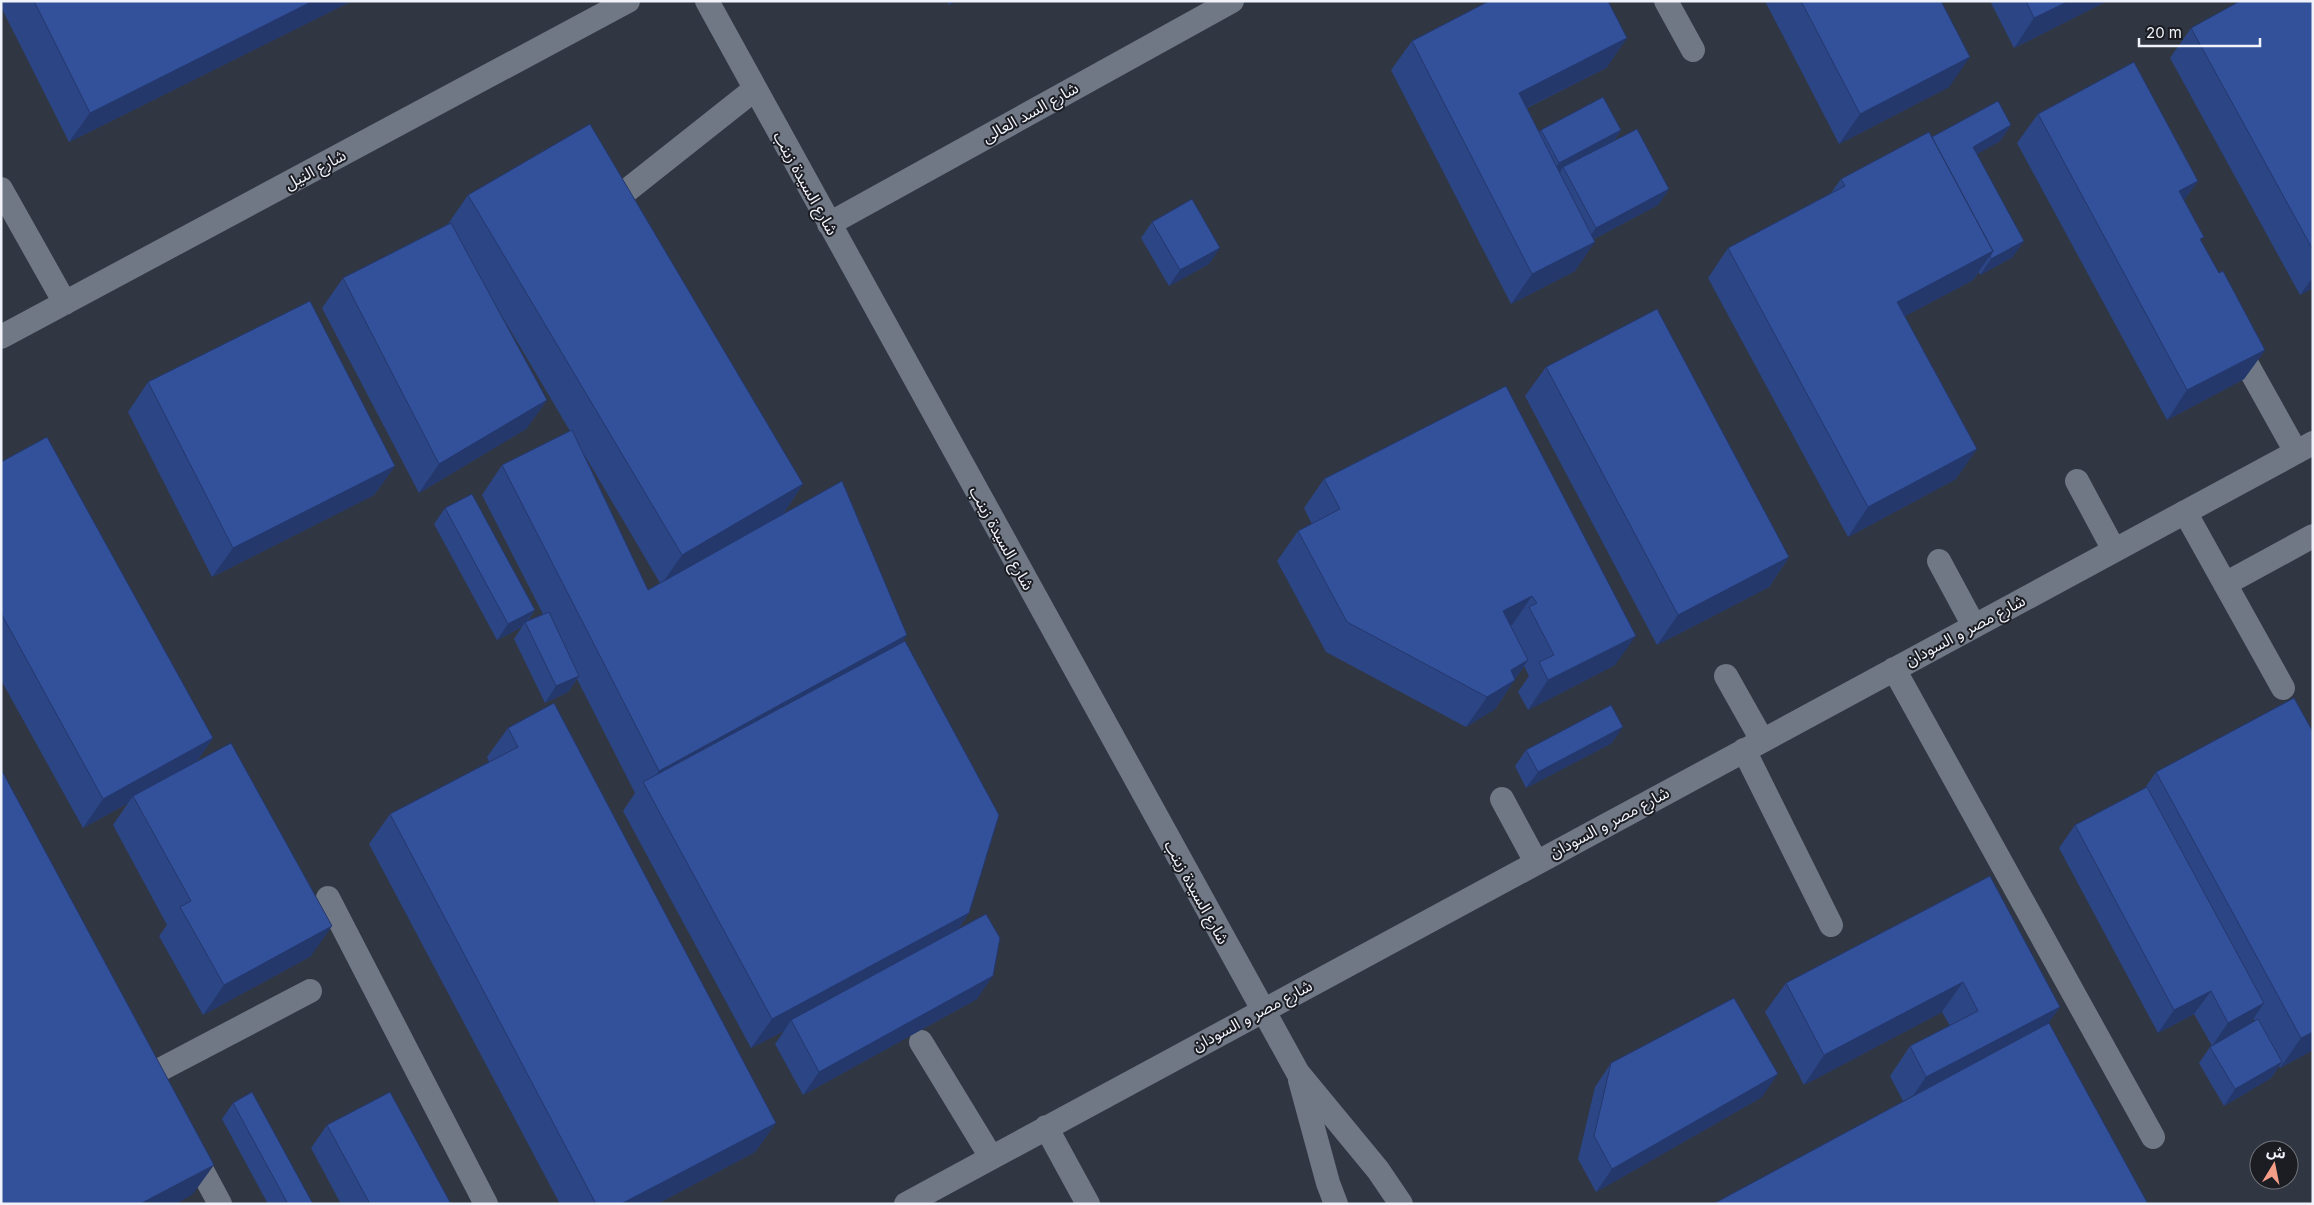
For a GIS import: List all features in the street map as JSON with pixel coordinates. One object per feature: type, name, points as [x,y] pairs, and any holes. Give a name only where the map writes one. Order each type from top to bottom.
[{"type":"lane","name":"شارع النيل","points":[[1,337],[628,1]]},
{"type":"lane","name":"شارع السيدة زينب","points":[[706,1],[1298,1073],[1378,1170],[1401,1204]]},
{"type":"lane","name":"شارع السد العالى","points":[[828,224],[1232,1]]},
{"type":"lane","points":[[1666,1],[1693,50]]},
{"type":"lane","points":[[625,192],[755,89]]},
{"type":"lane","points":[[1,189],[65,303]]},
{"type":"lane","points":[[2224,322],[2304,447]]},
{"type":"lane","name":"شارع مصر و السودان","points":[[906,1204],[2304,447]]},
{"type":"lane","points":[[2077,481],[2114,550]]},
{"type":"lane","points":[[2185,512],[2283,688]]},
{"type":"lane","points":[[2225,584],[2313,536]]},
{"type":"lane","points":[[1939,561],[1974,626]]},
{"type":"lane","points":[[1894,669],[2153,1137]]},
{"type":"lane","points":[[1726,676],[1753,745],[1831,925]]},
{"type":"lane","points":[[1502,799],[1536,862]]},
{"type":"lane","points":[[328,898],[486,1204]]},
{"type":"lane","points":[[150,1075],[310,991]]},
{"type":"lane","points":[[921,1042],[991,1157]]},
{"type":"lane","name":"شارع السيدة زينب","points":[[1298,1073],[1328,1183],[1336,1204]]},
{"type":"lane","points":[[178,1126],[220,1204]]},
{"type":"lane","points":[[1046,1127],[1088,1204]]},
{"type":"building","points":[[34,1],[313,1],[90,113]]},
{"type":"building","points":[[1489,1],[1608,1],[1627,38],[1519,93],[1595,242],[1532,274],[1412,41]]},
{"type":"building","points":[[1801,1],[1941,1],[1970,57],[1860,114]]},
{"type":"building","points":[[2026,1],[2069,1],[2034,18]]},
{"type":"building","points":[[2240,1],[2313,1],[2313,250],[2191,28]]},
{"type":"building","points":[[2134,62],[2198,181],[2179,191],[2204,237],[2200,239],[2219,273],[2223,271],[2265,350],[2187,390],[2038,114]]},
{"type":"building","points":[[1603,97],[1621,130],[1559,163],[1541,130]]},
{"type":"building","points":[[1998,101],[2011,125],[1973,147],[2024,241],[1991,259],[1990,256],[1993,251],[1932,137]]},
{"type":"building","points":[[590,124],[803,484],[682,555],[468,195]]},
{"type":"building","points":[[1637,129],[1669,189],[1596,228],[1563,167]]},
{"type":"building","points":[[1929,132],[1993,251],[1897,302],[1977,449],[1868,507],[1728,248],[1845,186],[1841,179]]},
{"type":"building","points":[[1192,199],[1220,248],[1180,270],[1152,222]]},
{"type":"building","points":[[451,223],[547,400],[439,464],[343,278]]},
{"type":"building","points":[[310,301],[395,466],[233,548],[148,382]]},
{"type":"building","points":[[1657,309],[1789,557],[1678,615],[1546,367]]},
{"type":"building","points":[[1506,386],[1636,636],[1548,680],[1539,662],[1554,655],[1529,607],[1537,603],[1532,596],[1503,611],[1528,660],[1511,670],[1515,680],[1487,697],[1347,622],[1298,531],[1340,509],[1324,479]]},
{"type":"building","points":[[572,430],[648,590],[842,481],[907,635],[659,771],[502,465]]},
{"type":"building","points":[[47,437],[213,738],[103,799],[1,613],[1,462]]},
{"type":"building","points":[[472,494],[535,610],[508,624],[445,508]]},
{"type":"building","points":[[549,612],[579,676],[556,686],[525,622]]},
{"type":"building","points":[[905,641],[999,815],[969,913],[772,1019],[643,782]]},
{"type":"building","points":[[2294,698],[2313,732],[2313,1032],[2301,1038],[2156,772]]},
{"type":"building","points":[[554,703],[776,1123],[621,1204],[596,1204],[390,814],[518,747],[508,728]]},
{"type":"building","points":[[1611,705],[1623,727],[1538,772],[1526,750]]},
{"type":"building","points":[[231,743],[332,926],[224,985],[180,907],[191,901],[133,796]]},
{"type":"building","points":[[1,769],[214,1165],[140,1204],[1,1204]]},
{"type":"building","points":[[2147,787],[2264,1003],[2228,1023],[2211,991],[2174,1010],[2075,825]]},
{"type":"building","points":[[1990,876],[2060,1007],[1926,1077],[1910,1046],[1978,1011],[1963,982],[1824,1055],[1786,983]]},
{"type":"building","points":[[986,914],[1000,938],[993,976],[819,1072],[791,1020]]},
{"type":"building","points":[[1734,998],[1778,1074],[1612,1169],[1594,1136],[1611,1063]]},
{"type":"building","points":[[2258,1019],[2282,1062],[2235,1089],[2210,1047]]},
{"type":"building","points":[[2049,1023],[2148,1204],[1713,1204]]},
{"type":"building","points":[[252,1092],[313,1204],[288,1204],[233,1103]]},
{"type":"building","points":[[390,1092],[451,1204],[370,1204],[327,1125]]}]
